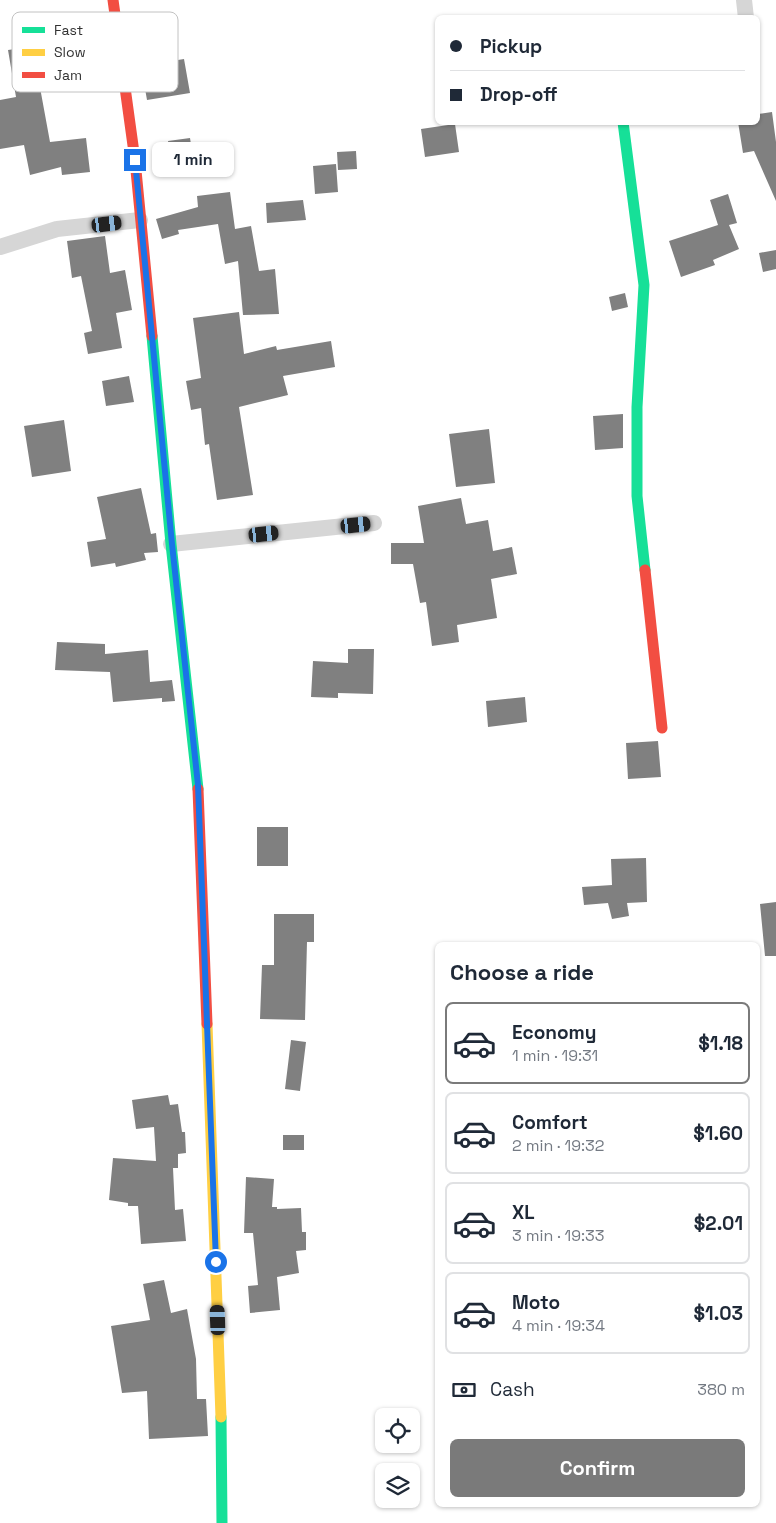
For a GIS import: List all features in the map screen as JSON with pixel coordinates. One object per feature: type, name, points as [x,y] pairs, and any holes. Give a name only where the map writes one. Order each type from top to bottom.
[{"type":"street","points":[[744,0],[746,15]]},
{"type":"street","points":[[124,92],[140,220],[198,785],[222,1435],[222,1523]]},
{"type":"street","points":[[623,125],[644,285],[637,407],[637,496],[662,728]]},
{"type":"street","points":[[0,247],[57,229],[140,220]]},
{"type":"street","points":[[172,544],[374,523]]},
{"type":"building","points":[[12,49],[12,74],[8,50]]},
{"type":"building","points":[[184,59],[190,93],[147,100],[146,92],[178,92],[178,60]]},
{"type":"building","points":[[15,92],[41,92],[50,142],[86,138],[90,172],[62,175],[61,167],[30,175],[24,145],[0,149],[0,100],[16,97]]},
{"type":"building","points":[[772,112],[776,142],[776,201],[754,151],[743,153],[738,125],[760,125],[760,114]]},
{"type":"building","points":[[455,125],[459,152],[425,157],[421,129]]},
{"type":"building","points":[[190,138],[194,163],[172,166],[168,141]]},
{"type":"building","points":[[356,151],[357,169],[338,170],[337,152]]},
{"type":"building","points":[[336,164],[338,192],[315,194],[313,166]]},
{"type":"building","points":[[230,192],[235,229],[251,226],[259,271],[275,269],[279,314],[243,315],[238,261],[225,264],[218,224],[178,230],[179,234],[162,239],[156,219],[198,207],[197,196]]},
{"type":"building","points":[[728,194],[737,223],[729,225],[739,249],[713,260],[715,265],[681,277],[669,241],[718,225],[710,200]]},
{"type":"building","points":[[303,200],[306,220],[267,223],[266,203]]},
{"type":"building","points":[[105,236],[110,273],[125,270],[132,310],[116,313],[122,348],[88,354],[84,333],[92,331],[81,276],[72,278],[67,241]]},
{"type":"building","points":[[776,250],[776,269],[763,272],[759,253]]},
{"type":"building","points":[[625,293],[628,307],[612,311],[609,297]]},
{"type":"building","points":[[239,312],[244,354],[276,346],[277,350],[331,341],[335,367],[283,376],[288,395],[239,407],[253,495],[217,500],[209,444],[205,445],[201,408],[191,410],[186,381],[201,378],[193,318]]},
{"type":"building","points":[[129,376],[134,402],[106,406],[102,381]]},
{"type":"building","points":[[623,414],[623,448],[595,450],[593,416]]},
{"type":"building","points":[[64,420],[71,471],[32,477],[24,426]]},
{"type":"building","points":[[489,429],[495,483],[456,487],[449,434]]},
{"type":"building","points":[[141,488],[151,534],[156,533],[158,552],[144,553],[146,560],[116,567],[115,563],[91,567],[87,542],[106,539],[97,497]]},
{"type":"building","points":[[461,498],[466,524],[488,520],[493,551],[512,547],[517,574],[491,579],[497,618],[457,625],[459,642],[432,646],[426,602],[420,603],[413,564],[391,564],[391,543],[424,543],[418,506]]},
{"type":"building","points":[[57,642],[105,644],[105,654],[148,650],[150,682],[172,680],[175,701],[162,702],[162,698],[113,702],[110,672],[55,670]]},
{"type":"building","points":[[348,649],[374,649],[373,694],[338,693],[338,698],[311,697],[313,661],[348,663]]},
{"type":"building","points":[[525,697],[527,722],[488,727],[486,701]]},
{"type":"building","points":[[658,741],[661,777],[628,779],[626,743]]},
{"type":"building","points":[[257,827],[288,827],[288,866],[257,866]]},
{"type":"building","points":[[646,858],[647,902],[627,903],[629,916],[612,919],[608,903],[584,905],[582,887],[612,885],[611,859]]},
{"type":"building","points":[[776,902],[776,956],[765,956],[760,904]]},
{"type":"building","points":[[274,914],[314,914],[314,942],[307,942],[305,1020],[260,1019],[262,965],[274,965]]},
{"type":"building","points":[[291,1040],[306,1042],[300,1091],[285,1089]]},
{"type":"building","points":[[168,1095],[170,1105],[178,1104],[182,1132],[185,1132],[186,1153],[178,1154],[178,1168],[173,1168],[175,1210],[183,1209],[186,1241],[141,1244],[138,1206],[128,1206],[128,1203],[109,1200],[113,1158],[156,1161],[154,1127],[136,1129],[132,1100]]},
{"type":"building","points":[[283,1135],[304,1135],[304,1150],[283,1150]]},
{"type":"building","points":[[246,1177],[274,1179],[272,1207],[277,1207],[277,1209],[301,1208],[302,1232],[306,1232],[306,1250],[296,1251],[299,1273],[277,1277],[280,1310],[250,1313],[248,1286],[258,1285],[253,1233],[244,1233]]},
{"type":"building","points":[[164,1280],[171,1313],[187,1309],[196,1359],[197,1399],[206,1399],[208,1436],[149,1439],[147,1391],[122,1393],[111,1326],[150,1320],[143,1284]]},
{"type":"traffic: fast","points":[[623,125],[644,285],[637,407],[637,496],[645,570]]},
{"type":"traffic: fast","points":[[152,336],[171,544],[198,789]]},
{"type":"traffic: fast","points":[[221,1417],[222,1523]]},
{"type":"traffic: slow","points":[[207,1024],[221,1417]]},
{"type":"traffic: jam","points":[[113,0],[115,12]]},
{"type":"traffic: jam","points":[[126,92],[135,160],[152,336]]},
{"type":"traffic: jam","points":[[645,570],[662,728]]},
{"type":"traffic: jam","points":[[198,789],[207,1024]]},
{"type":"route","points":[[135,160],[172,544],[198,785],[216,1262]]}]
